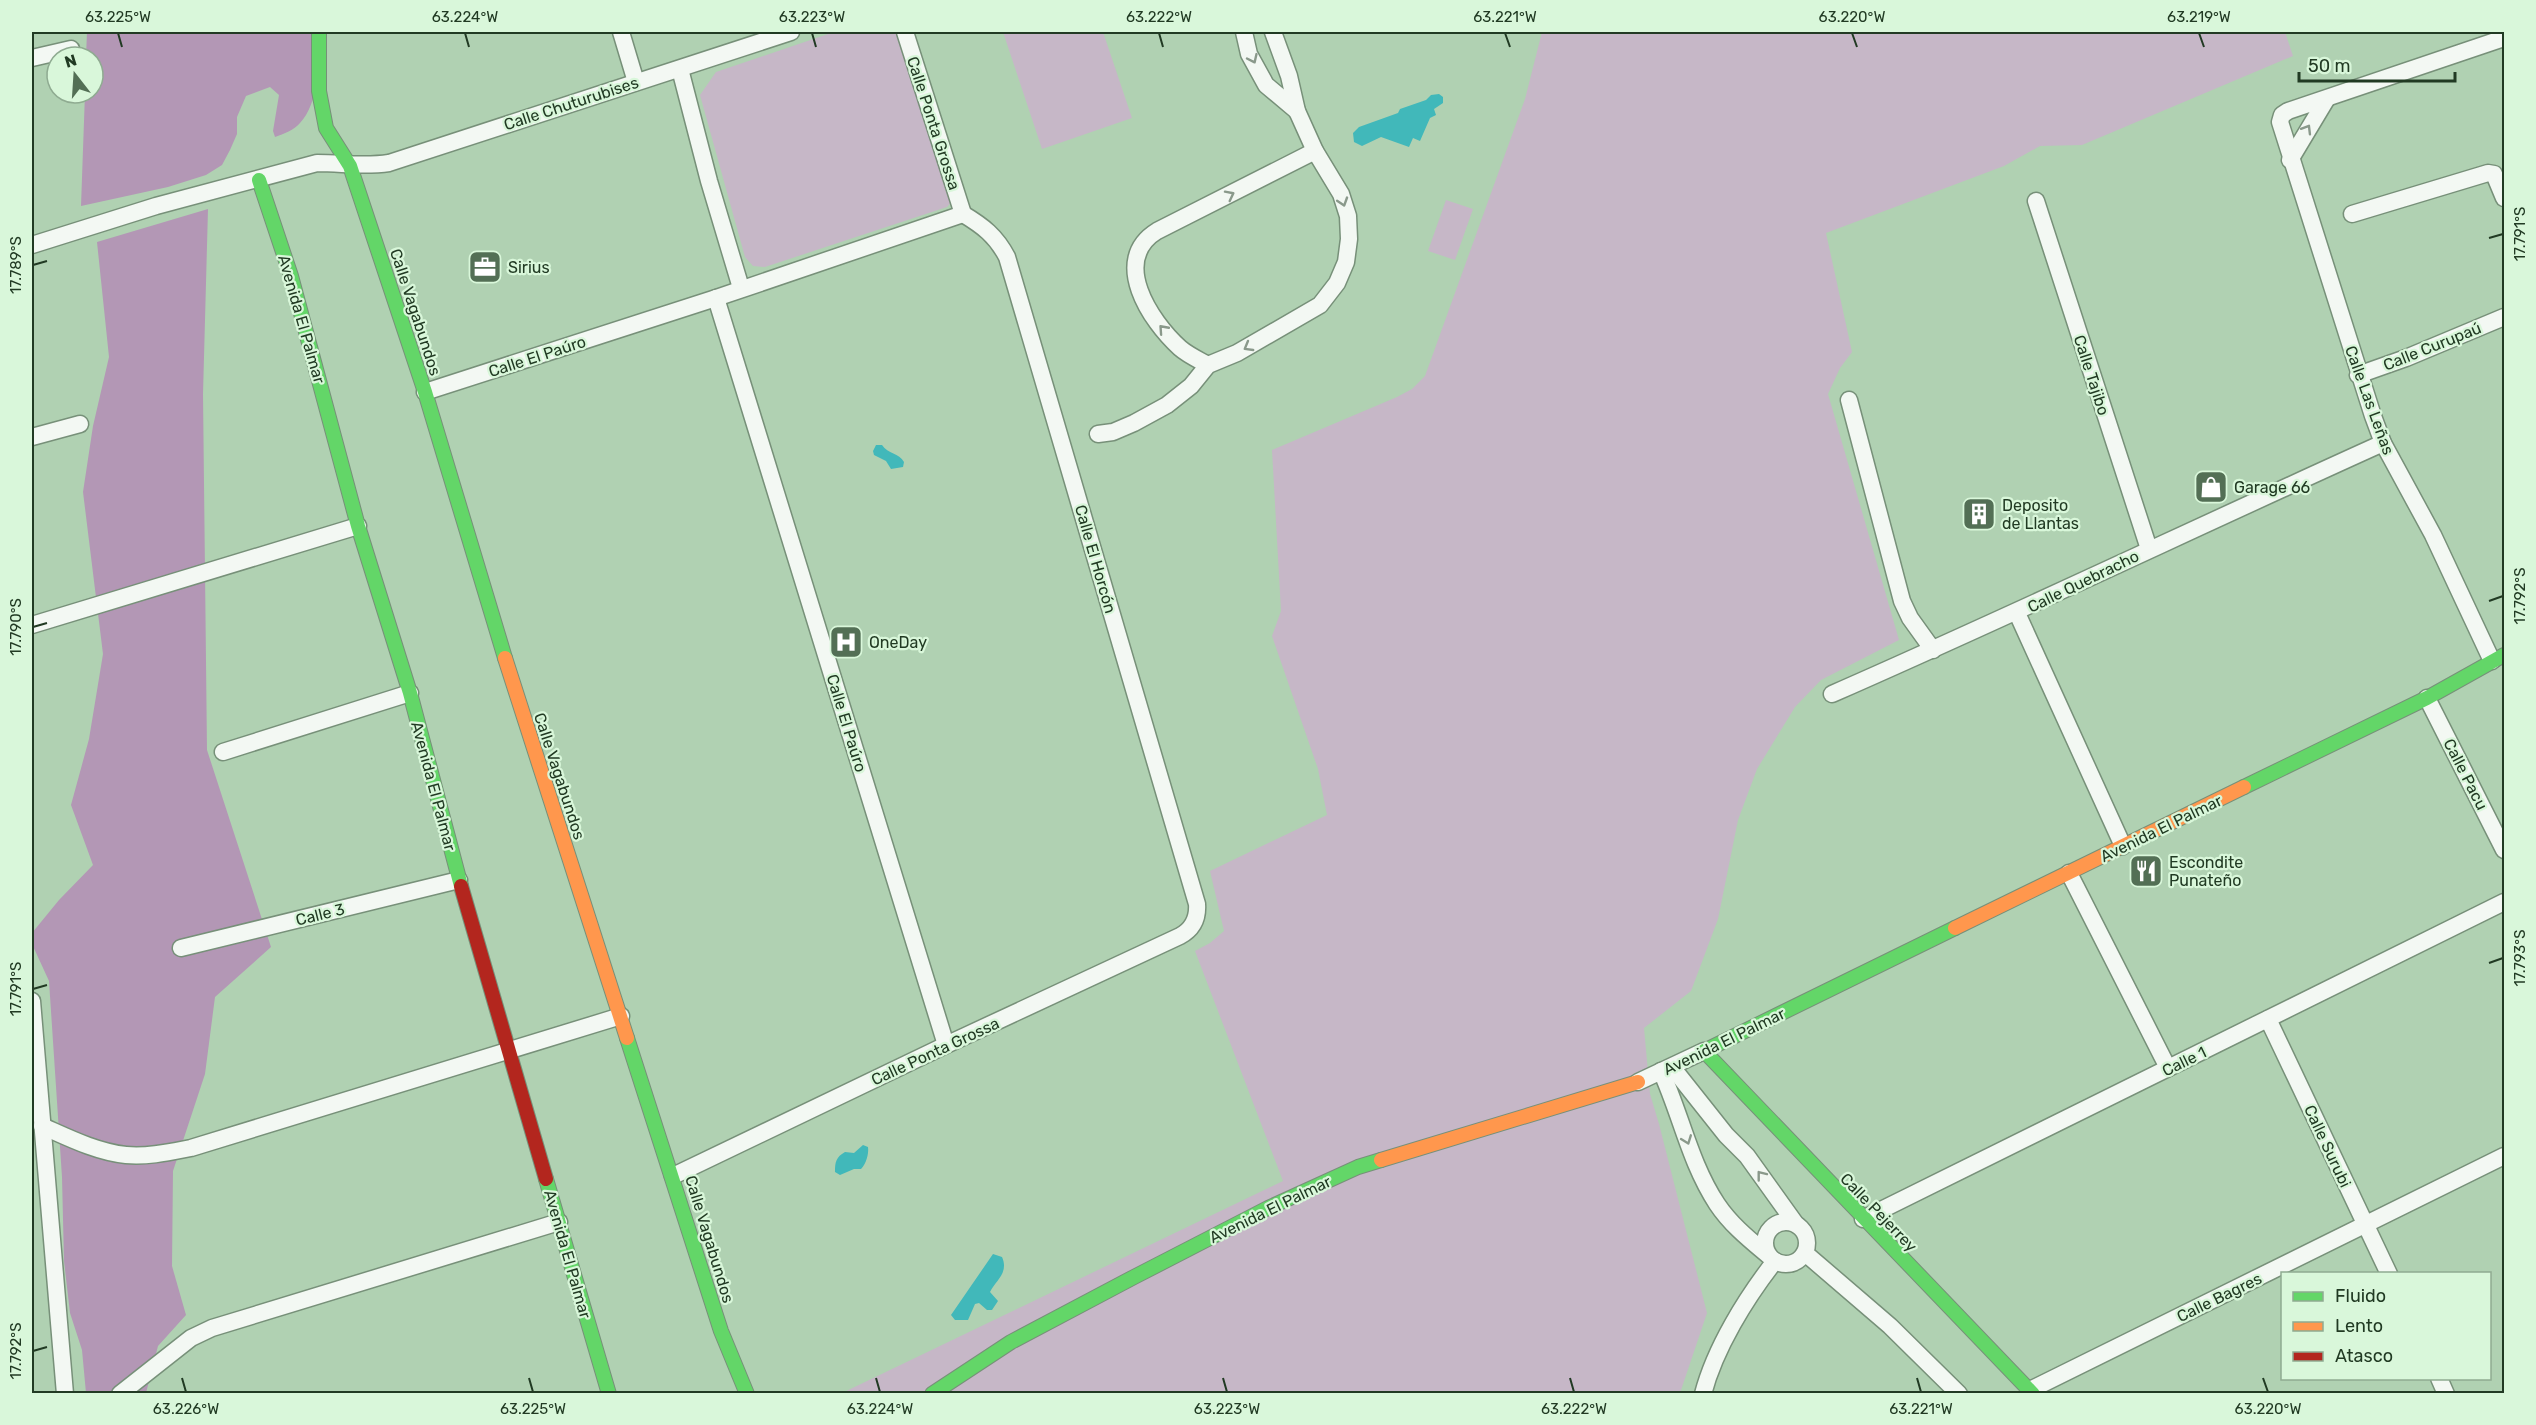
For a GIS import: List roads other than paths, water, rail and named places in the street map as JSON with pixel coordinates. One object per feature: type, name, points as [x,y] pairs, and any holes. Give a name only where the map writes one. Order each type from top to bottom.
[{"type":"street","name":"Calle Vagabundos","points":[[319,32],[319,91],[326,128],[350,166],[425,392],[518,701],[732,1361],[747,1394]]},
{"type":"street","points":[[621,32],[636,82]]},
{"type":"street","name":"Calle Chuturubises","points":[[32,245],[156,206],[317,163],[350,166],[389,163],[791,32]]},
{"type":"street","name":"Calle Ponta Grossa","points":[[904,32],[963,214]]},
{"type":"street","points":[[1244,32],[1249,54],[1266,85],[1297,111]]},
{"type":"street","points":[[1098,434],[1113,432],[1167,405],[1191,386],[1208,365],[1237,353],[1320,305],[1337,283],[1346,262],[1349,239],[1348,216],[1341,194],[1315,151],[1297,111],[1289,76],[1273,32]]},
{"type":"street","name":"Calle Las Leñas","points":[[2498,658],[2383,443],[2358,375],[2280,122],[2282,115],[2288,111],[2505,38]]},
{"type":"street","points":[[680,69],[709,181],[741,288]]},
{"type":"street","points":[[2290,160],[2326,100]]},
{"type":"street","points":[[1208,365],[1181,348],[1154,318],[1135,273],[1134,265],[1139,248],[1157,231],[1315,151]]},
{"type":"street","points":[[2352,214],[2488,173],[2494,174],[2505,198]]},
{"type":"street","name":"Avenida El Palmar","points":[[259,180],[291,276],[358,526],[410,693],[459,880],[609,1394]]},
{"type":"street","name":"Calle Tajibo","points":[[2036,201],[2149,549]]},
{"type":"street","name":"Calle El Paúro","points":[[425,392],[716,298],[963,214]]},
{"type":"street","name":"Calle El Horcón","points":[[963,214],[991,233],[998,240],[1007,257],[1197,904],[1194,923]]},
{"type":"street","name":"Calle El Paúro","points":[[716,298],[946,1045]]},
{"type":"street","name":"Calle Curupaú","points":[[2358,375],[2406,358],[2505,317]]},
{"type":"street","points":[[1849,400],[1902,601],[1910,618],[1933,650]]},
{"type":"street","points":[[32,437],[80,424]]},
{"type":"street","name":"Calle Quebracho","points":[[2124,846],[2017,612],[2149,549],[2383,443]]},
{"type":"street","points":[[32,625],[358,526]]},
{"type":"street","points":[[1832,694],[2017,612]]},
{"type":"street","name":"Avenida El Palmar","points":[[932,1394],[1011,1342],[1268,1208],[1358,1167],[1638,1082],[2427,698],[2498,658]]},
{"type":"street","points":[[223,752],[410,693]]},
{"type":"street","name":"Calle Pacu","points":[[2427,698],[2505,850]]},
{"type":"street","points":[[2069,873],[2168,1068]]},
{"type":"street","name":"Calle 3","points":[[180,948],[459,880]]},
{"type":"street","name":"Calle 1","points":[[1863,1219],[2505,902]]},
{"type":"street","name":"Calle Ponta Grossa","points":[[673,1176],[1180,936],[1194,923]]},
{"type":"street","points":[[32,1001],[42,1126],[39,1193],[65,1394]]},
{"type":"street","points":[[42,1126],[83,1144],[127,1155],[160,1154],[191,1148],[621,1016]]},
{"type":"street","name":"Calle Surubi","points":[[2268,1019],[2388,1272]]},
{"type":"street","name":"Calle Pejerrey","points":[[1704,1051],[2031,1392]]},
{"type":"street","points":[[1666,1069],[1747,1156],[1795,1223],[1806,1233],[1808,1247],[1805,1253],[1792,1264],[1783,1264],[1772,1259],[1736,1228],[1716,1203],[1699,1170],[1666,1069]]},
{"type":"street","name":"Calle Bagres","points":[[2031,1392],[2505,1156]]},
{"type":"street","points":[[120,1394],[191,1338],[212,1328],[559,1222]]},
{"type":"street","points":[[1772,1259],[1766,1249],[1767,1233],[1779,1222],[1795,1223]]},
{"type":"street","points":[[1805,1253],[1890,1326],[1959,1394]]},
{"type":"street","points":[[1703,1394],[1707,1377],[1720,1350],[1772,1259]]},
{"type":"street","points":[[2440,1380],[2446,1394]]},
{"type":"water","points":[[1439,94],[1443,97],[1443,103],[1434,109],[1436,115],[1430,118],[1420,141],[1413,138],[1409,147],[1381,137],[1362,146],[1354,142],[1353,133],[1359,127],[1398,113],[1400,109],[1426,100],[1431,95]]},
{"type":"water","points":[[876,445],[882,445],[899,457],[904,462],[903,467],[891,469],[886,461],[874,455]]},
{"type":"water","points":[[863,1145],[868,1147],[868,1153],[861,1169],[854,1169],[840,1175],[835,1172],[840,1156],[845,1152],[854,1153]]},
{"type":"water","points":[[993,1254],[1002,1257],[1004,1263],[1003,1272],[990,1292],[998,1301],[992,1310],[987,1310],[979,1303],[975,1304],[968,1320],[955,1320],[951,1315]]},
{"type":"place","name":"Sirius","points":[[485,267]]},
{"type":"place","name":"Garage 66","points":[[2211,487]]},
{"type":"place","name":"Deposito de Llantas","points":[[1979,514]]},
{"type":"place","name":"OneDay","points":[[846,642]]},
{"type":"place","name":"Escondite Punateño","points":[[2146,871]]}]
